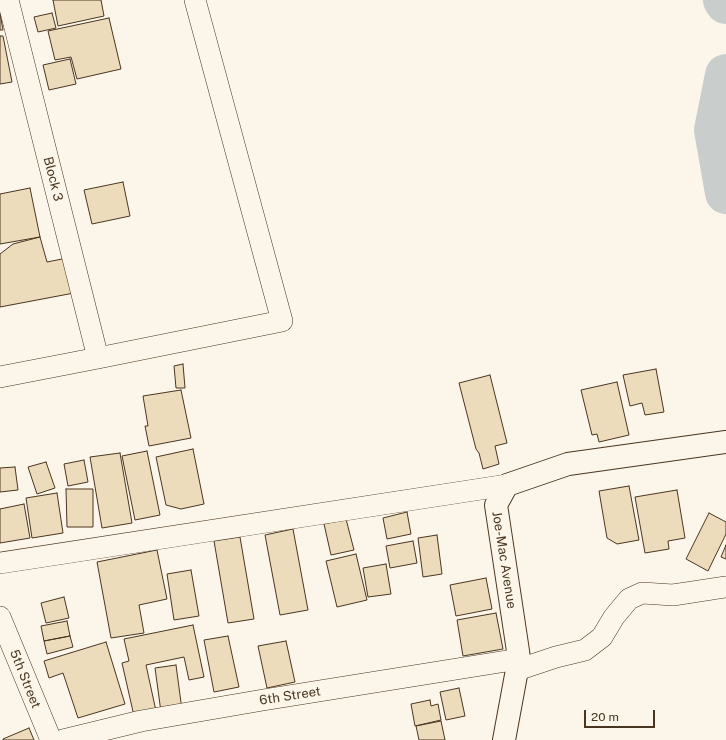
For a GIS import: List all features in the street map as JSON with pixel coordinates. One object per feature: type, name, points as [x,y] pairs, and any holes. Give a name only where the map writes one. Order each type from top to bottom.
[{"type":"street","name":"Block 3","points":[[8,0],[98,358]]},
{"type":"street","points":[[0,377],[282,321],[195,0]]},
{"type":"street","points":[[0,563],[508,485],[568,464],[726,442]]},
{"type":"street","name":"Joe-Mac Avenue","points":[[504,740],[518,665],[518,651],[496,505],[508,485]]},
{"type":"street","name":"6th Street","points":[[63,740],[141,722],[233,705],[518,665],[556,657],[585,650],[602,637],[614,617],[629,599],[642,593],[673,595],[726,587]]},
{"type":"street","name":"5th Street","points":[[0,617],[51,740]]},
{"type":"building","points":[[53,0],[101,0],[104,16],[58,26]]},
{"type":"building","points":[[0,13],[3,30],[0,30]]},
{"type":"building","points":[[52,13],[56,28],[38,32],[34,17]]},
{"type":"building","points":[[109,18],[121,69],[77,79],[71,57],[55,60],[48,31]]},
{"type":"building","points":[[0,36],[3,36],[12,82],[0,84]]},
{"type":"building","points":[[70,59],[76,84],[49,90],[43,65]]},
{"type":"building","points":[[123,182],[130,216],[92,224],[84,190]]},
{"type":"building","points":[[30,188],[40,237],[0,244],[0,194]]},
{"type":"building","points":[[40,237],[47,262],[67,258],[74,293],[0,307],[0,254],[13,244]]},
{"type":"building","points":[[183,364],[185,388],[176,388],[174,366]]},
{"type":"building","points":[[656,369],[664,412],[645,415],[642,403],[630,406],[623,375]]},
{"type":"building","points":[[490,375],[507,443],[495,446],[499,464],[483,469],[479,453],[476,449],[459,383]]},
{"type":"building","points":[[617,382],[629,435],[599,442],[597,434],[592,435],[581,390]]},
{"type":"building","points":[[181,390],[191,438],[149,446],[145,426],[148,426],[143,396]]},
{"type":"building","points":[[193,449],[204,504],[181,509],[166,505],[156,457]]},
{"type":"building","points":[[147,451],[160,515],[135,520],[122,456]]},
{"type":"building","points":[[120,453],[132,523],[102,528],[90,457]]},
{"type":"building","points":[[84,460],[88,482],[68,486],[64,464]]},
{"type":"building","points":[[46,462],[55,488],[37,494],[28,467]]},
{"type":"building","points":[[15,467],[18,490],[0,492],[0,468]]},
{"type":"building","points":[[629,486],[639,540],[617,544],[607,538],[599,491]]},
{"type":"building","points":[[66,489],[93,489],[93,527],[67,527]]},
{"type":"building","points":[[677,490],[685,538],[668,541],[669,549],[645,553],[635,497]]},
{"type":"building","points":[[57,493],[63,533],[32,538],[26,498]]},
{"type":"building","points":[[24,504],[30,538],[0,543],[0,509]]},
{"type":"building","points":[[407,512],[411,534],[387,539],[383,518]]},
{"type":"building","points":[[709,513],[726,522],[726,534],[708,571],[686,559]]},
{"type":"building","points":[[346,519],[354,550],[331,555],[324,524]]},
{"type":"building","points":[[293,529],[308,610],[280,615],[265,535]]},
{"type":"building","points":[[437,535],[442,574],[423,577],[418,538]]},
{"type":"building","points":[[240,537],[254,619],[228,623],[214,541]]},
{"type":"building","points":[[413,541],[417,563],[390,568],[386,546]]},
{"type":"building","points":[[726,545],[726,559],[721,557]]},
{"type":"building","points":[[157,550],[167,599],[139,605],[144,633],[111,638],[97,562]]},
{"type":"building","points":[[356,554],[367,600],[337,607],[326,561]]},
{"type":"building","points":[[386,564],[391,594],[368,597],[363,568]]},
{"type":"building","points":[[191,570],[199,616],[174,620],[167,574]]},
{"type":"building","points":[[486,578],[492,609],[456,616],[450,585]]},
{"type":"building","points":[[64,597],[69,618],[46,623],[41,603]]},
{"type":"building","points":[[496,613],[503,649],[463,656],[457,620]]},
{"type":"building","points":[[67,621],[70,636],[44,641],[41,626]]},
{"type":"building","points":[[193,625],[204,677],[189,680],[184,657],[146,665],[156,711],[134,716],[122,663],[129,661],[124,639]]},
{"type":"building","points":[[70,636],[73,647],[47,654],[44,641]]},
{"type":"building","points":[[228,636],[239,687],[214,692],[204,640]]},
{"type":"building","points":[[286,641],[295,682],[267,688],[258,646]]},
{"type":"building","points":[[106,642],[125,704],[78,718],[63,673],[49,678],[44,661]]},
{"type":"building","points":[[176,665],[182,710],[161,712],[155,668]]},
{"type":"building","points":[[459,688],[465,716],[446,720],[440,692]]},
{"type":"building","points":[[430,700],[431,706],[438,704],[441,720],[415,726],[411,704]]},
{"type":"building","points":[[441,721],[445,740],[419,740],[416,726]]},
{"type":"building","points":[[29,728],[34,740],[3,740],[3,739]]},
{"type":"waterway","points":[[726,75],[715,130],[726,193]]}]
